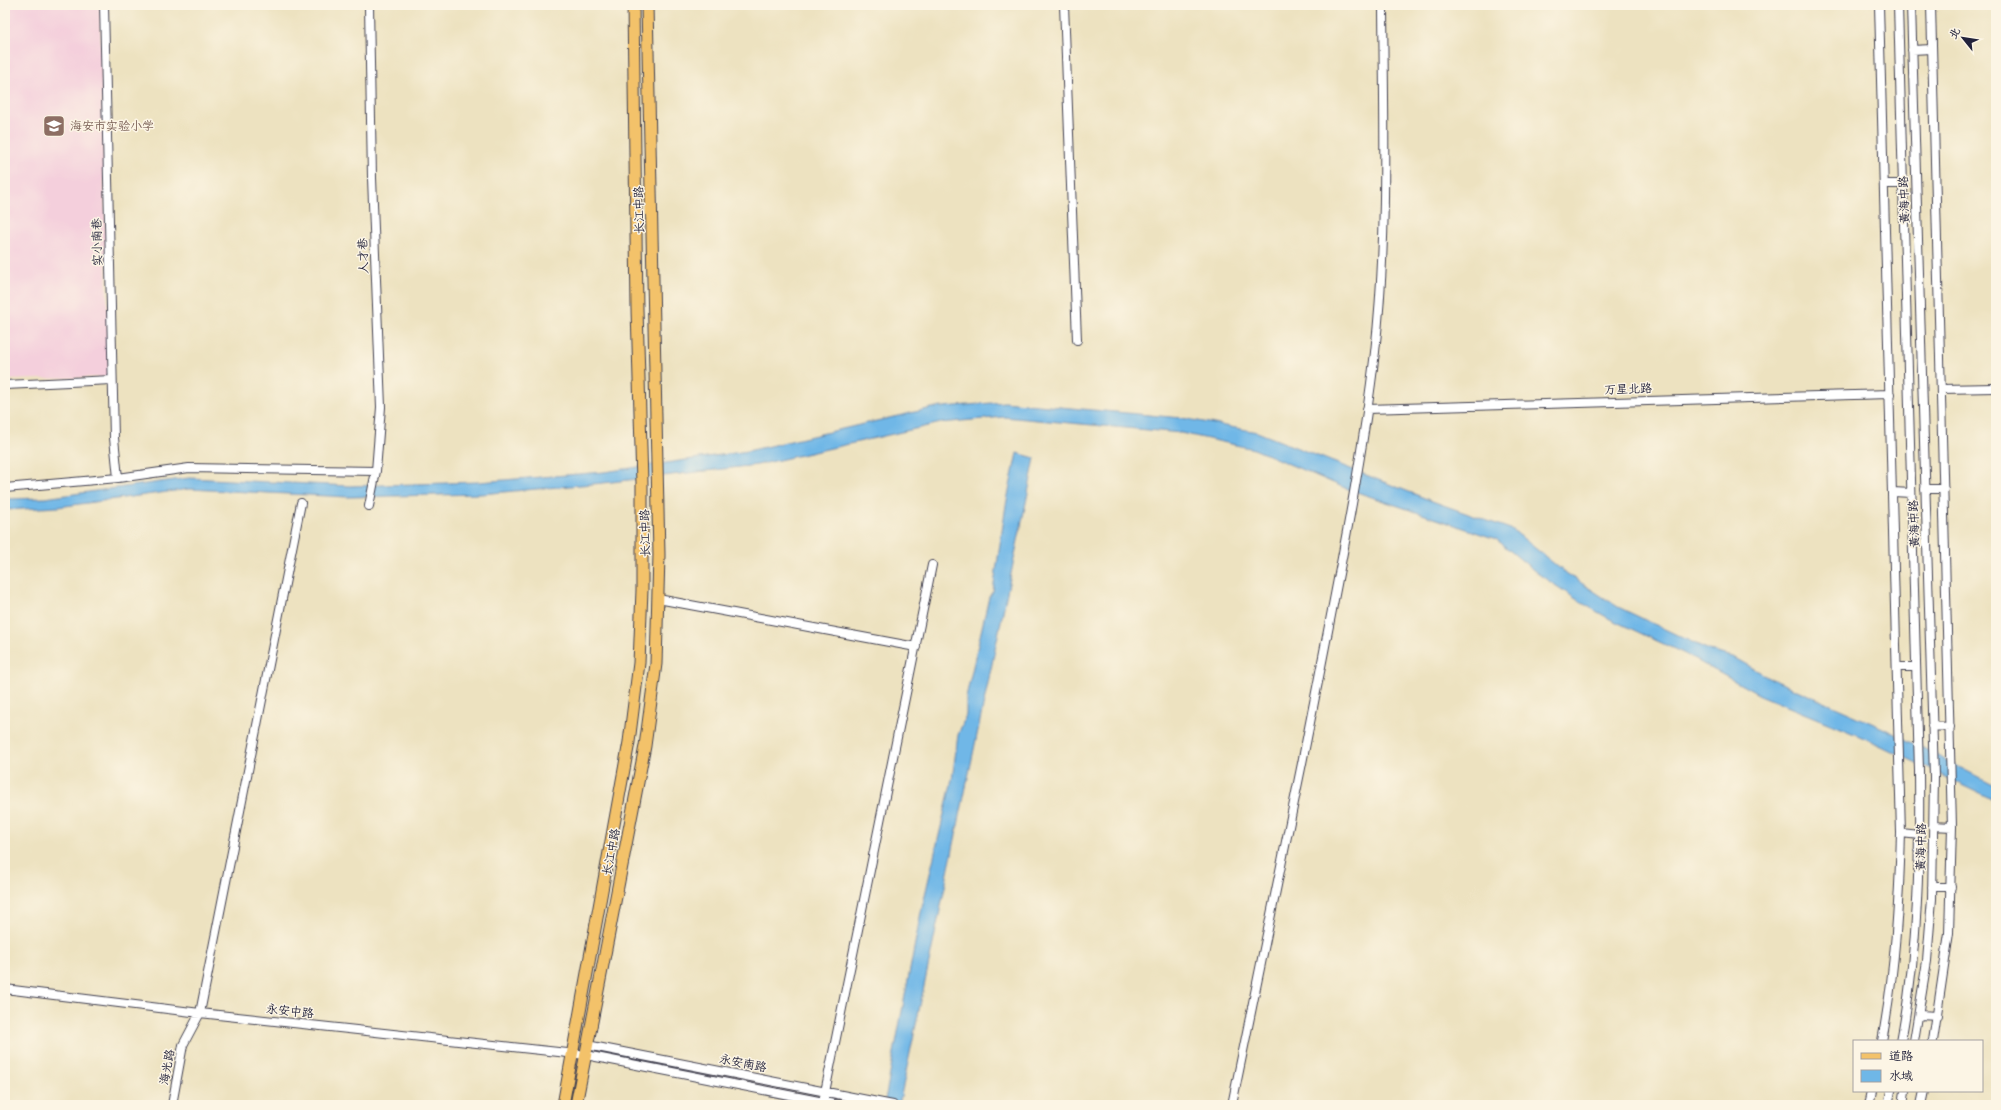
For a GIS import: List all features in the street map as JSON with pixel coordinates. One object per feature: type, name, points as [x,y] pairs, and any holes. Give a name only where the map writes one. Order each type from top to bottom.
[{"type":"main road","name":"长江中路","points":[[563,1105],[629,742],[637,679],[642,590],[642,483],[633,5]]},
{"type":"main road","name":"长江中路","points":[[576,1105],[645,746],[656,664],[658,599],[657,458],[647,5]]},
{"type":"street","name":"实小南巷","points":[[104,5],[112,380],[114,438],[118,478]]},
{"type":"street","name":"人才巷","points":[[370,5],[372,178],[381,407],[376,474],[370,504]]},
{"type":"street","points":[[1064,5],[1076,340]]},
{"type":"street","points":[[1232,1105],[1274,907],[1359,468],[1375,350],[1383,250],[1385,180],[1383,5]]},
{"type":"street","name":"黄海中路","points":[[1879,5],[1898,666],[1901,833],[1899,894],[1894,950],[1888,1008],[1882,1040]]},
{"type":"street","name":"黄海中路","points":[[1898,5],[1920,835],[1918,896],[1913,958],[1906,1013],[1900,1040]]},
{"type":"street","name":"黄海中路","points":[[1911,5],[1934,777],[1932,887],[1927,961],[1914,1040]]},
{"type":"street","points":[[1931,5],[1952,827],[1949,933],[1938,1016],[1933,1040]]},
{"type":"street","points":[[1912,50],[1932,49]]},
{"type":"street","points":[[1884,184],[1902,184]]},
{"type":"street","points":[[5,386],[112,380]]},
{"type":"street","points":[[1941,389],[1996,388]]},
{"type":"street","name":"万星北路","points":[[1367,408],[1890,394]]},
{"type":"street","points":[[5,488],[118,478],[189,468],[376,474]]},
{"type":"street","points":[[1925,489],[1944,489]]},
{"type":"street","points":[[1893,492],[1911,493]]},
{"type":"street","name":"海光路","points":[[172,1105],[183,1044],[200,1013],[301,503]]},
{"type":"street","points":[[823,1102],[932,565]]},
{"type":"street","points":[[658,599],[916,647]]},
{"type":"street","points":[[1898,666],[1916,667]]},
{"type":"street","points":[[1932,726],[1950,727]]},
{"type":"street","points":[[1933,826],[1952,827]]},
{"type":"street","points":[[1901,833],[1920,835]]},
{"type":"street","points":[[1932,887],[1951,887]]},
{"type":"street","name":"永安中路","points":[[5,989],[200,1013],[572,1053],[586,1050]]},
{"type":"street","points":[[1919,1015],[1938,1016]]},
{"type":"street","name":"永安南路","points":[[586,1050],[893,1105]]},
{"type":"street","name":"永安南路","points":[[586,1050],[839,1105]]},
{"type":"street","points":[[1872,1092],[1872,1104]]},
{"type":"street","points":[[1888,1105],[1891,1092]]},
{"type":"street","points":[[1903,1105],[1905,1092]]},
{"type":"street","points":[[1921,1105],[1924,1092]]},
{"type":"shaded area","name":"海安市实验小学","points":[[5,5],[100,5],[109,377],[5,380]]},
{"type":"water","points":[[1004,402],[1182,418],[1257,432],[1432,501],[1513,530],[1563,571],[1618,607],[1713,652],[1733,657],[1772,679],[1885,729],[1996,786],[1996,801],[1869,740],[1760,695],[1683,653],[1610,619],[1582,603],[1537,573],[1496,539],[1345,488],[1254,449],[1181,433],[1004,417],[941,423],[757,465],[603,483],[481,494],[348,497],[189,489],[58,507],[5,510],[5,499],[45,498],[189,478],[350,486],[479,482],[604,472],[748,451],[932,408]]},
{"type":"water","points":[[1017,453],[1035,458],[1028,493],[899,1105],[884,1105],[921,912],[952,780],[958,735],[966,715],[966,697],[989,597],[993,591],[1006,505]]},
{"type":"place","name":"海安市实验小学","points":[[54,126]]}]
